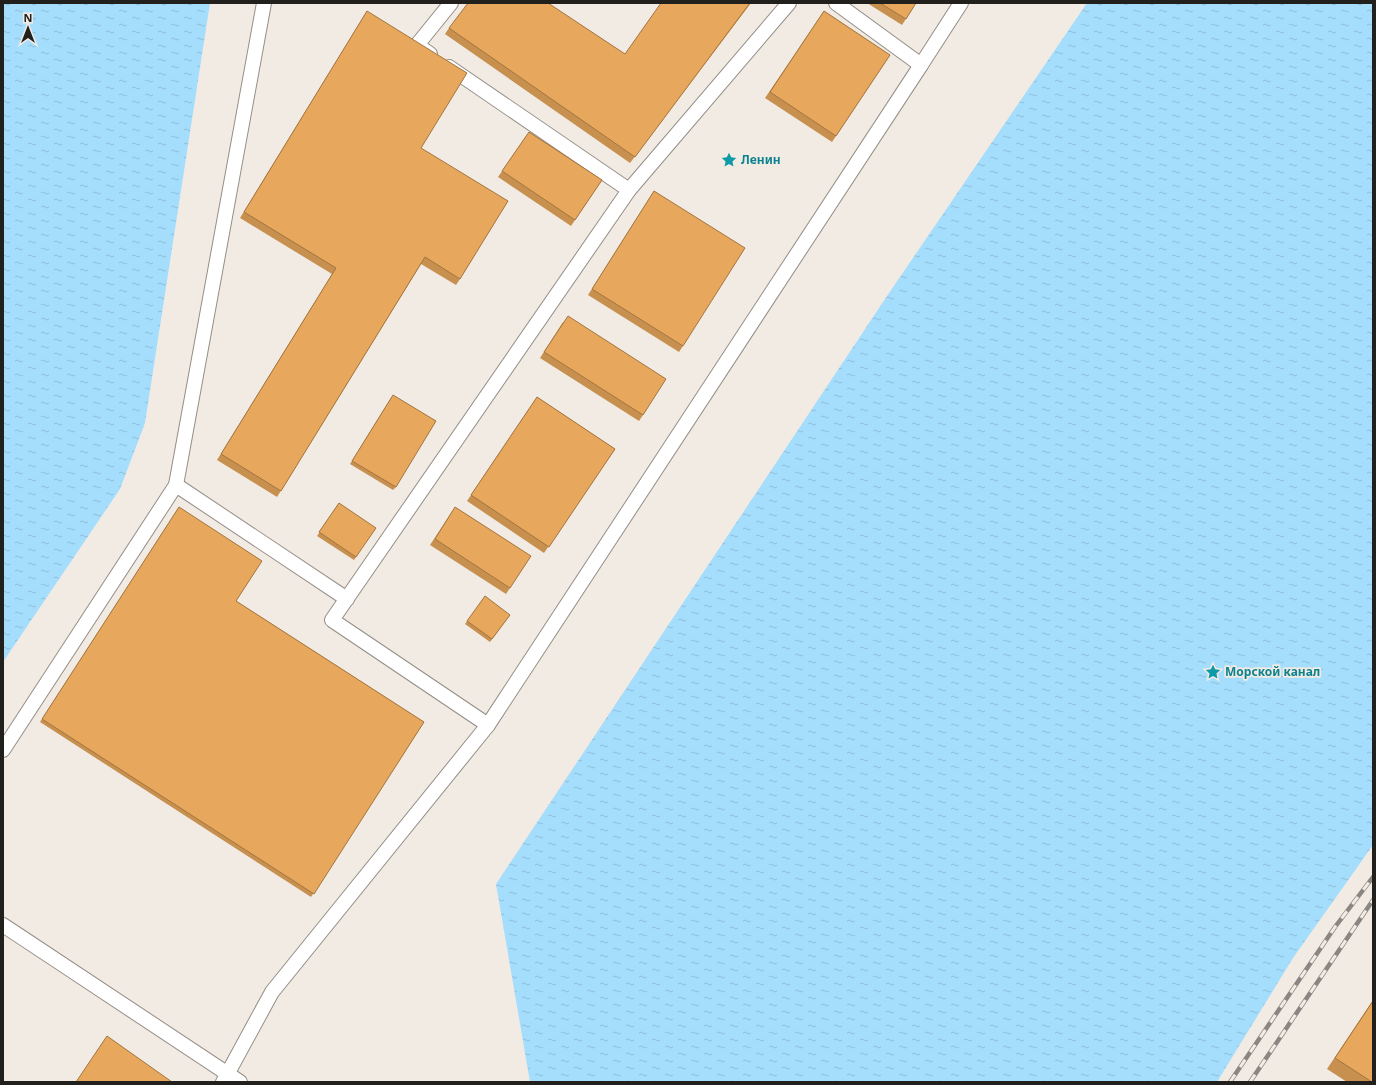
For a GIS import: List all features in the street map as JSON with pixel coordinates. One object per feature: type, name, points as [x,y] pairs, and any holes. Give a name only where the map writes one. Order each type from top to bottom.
[{"type":"lane","points":[[3,750],[176,485],[264,3]]},
{"type":"lane","points":[[451,3],[417,45],[628,190]]},
{"type":"lane","points":[[488,725],[332,620],[628,190],[789,3]]},
{"type":"lane","points":[[836,3],[921,65]]},
{"type":"lane","points":[[225,1078],[272,992],[488,725],[961,3]]},
{"type":"lane","points":[[176,485],[346,599]]},
{"type":"lane","points":[[3,925],[225,1078],[240,1082]]},
{"type":"water","points":[[3,3],[210,3],[145,423],[120,489],[3,662]]},
{"type":"water","name":"Морской канал","points":[[1087,3],[1373,3],[1373,845],[1293,958],[1217,1082],[530,1082],[496,884],[887,296]]},
{"type":"building","points":[[468,3],[548,3],[625,54],[661,3],[750,3],[635,157],[449,28]]},
{"type":"building","points":[[880,3],[916,3],[906,19]]},
{"type":"building","points":[[367,11],[467,73],[421,148],[508,201],[460,279],[425,257],[281,491],[221,454],[336,268],[244,212]]},
{"type":"building","points":[[824,11],[890,55],[836,136],[770,92]]},
{"type":"building","points":[[529,132],[602,180],[575,220],[502,171]]},
{"type":"building","points":[[654,191],[745,248],[683,346],[592,289]]},
{"type":"building","points":[[568,316],[666,379],[643,415],[544,352]]},
{"type":"building","points":[[393,395],[436,421],[396,487],[352,461]]},
{"type":"building","points":[[537,397],[615,449],[549,547],[471,495]]},
{"type":"building","points":[[339,503],[376,528],[356,557],[319,532]]},
{"type":"building","points":[[179,507],[262,561],[236,601],[424,722],[314,894],[42,719]]},
{"type":"building","points":[[455,507],[531,556],[510,588],[435,539]]},
{"type":"building","points":[[485,596],[510,615],[492,639],[467,621]]},
{"type":"building","points":[[1373,1001],[1373,1082],[1372,1082],[1335,1058]]},
{"type":"building","points":[[107,1036],[172,1082],[76,1082]]},
{"type":"railway","points":[[1230,1082],[1335,927],[1373,877]]},
{"type":"railway","points":[[1250,1082],[1373,900]]},
{"type":"place","name":"Ленин","points":[[729,160]]},
{"type":"place","name":"Морской канал","points":[[1213,672]]}]
